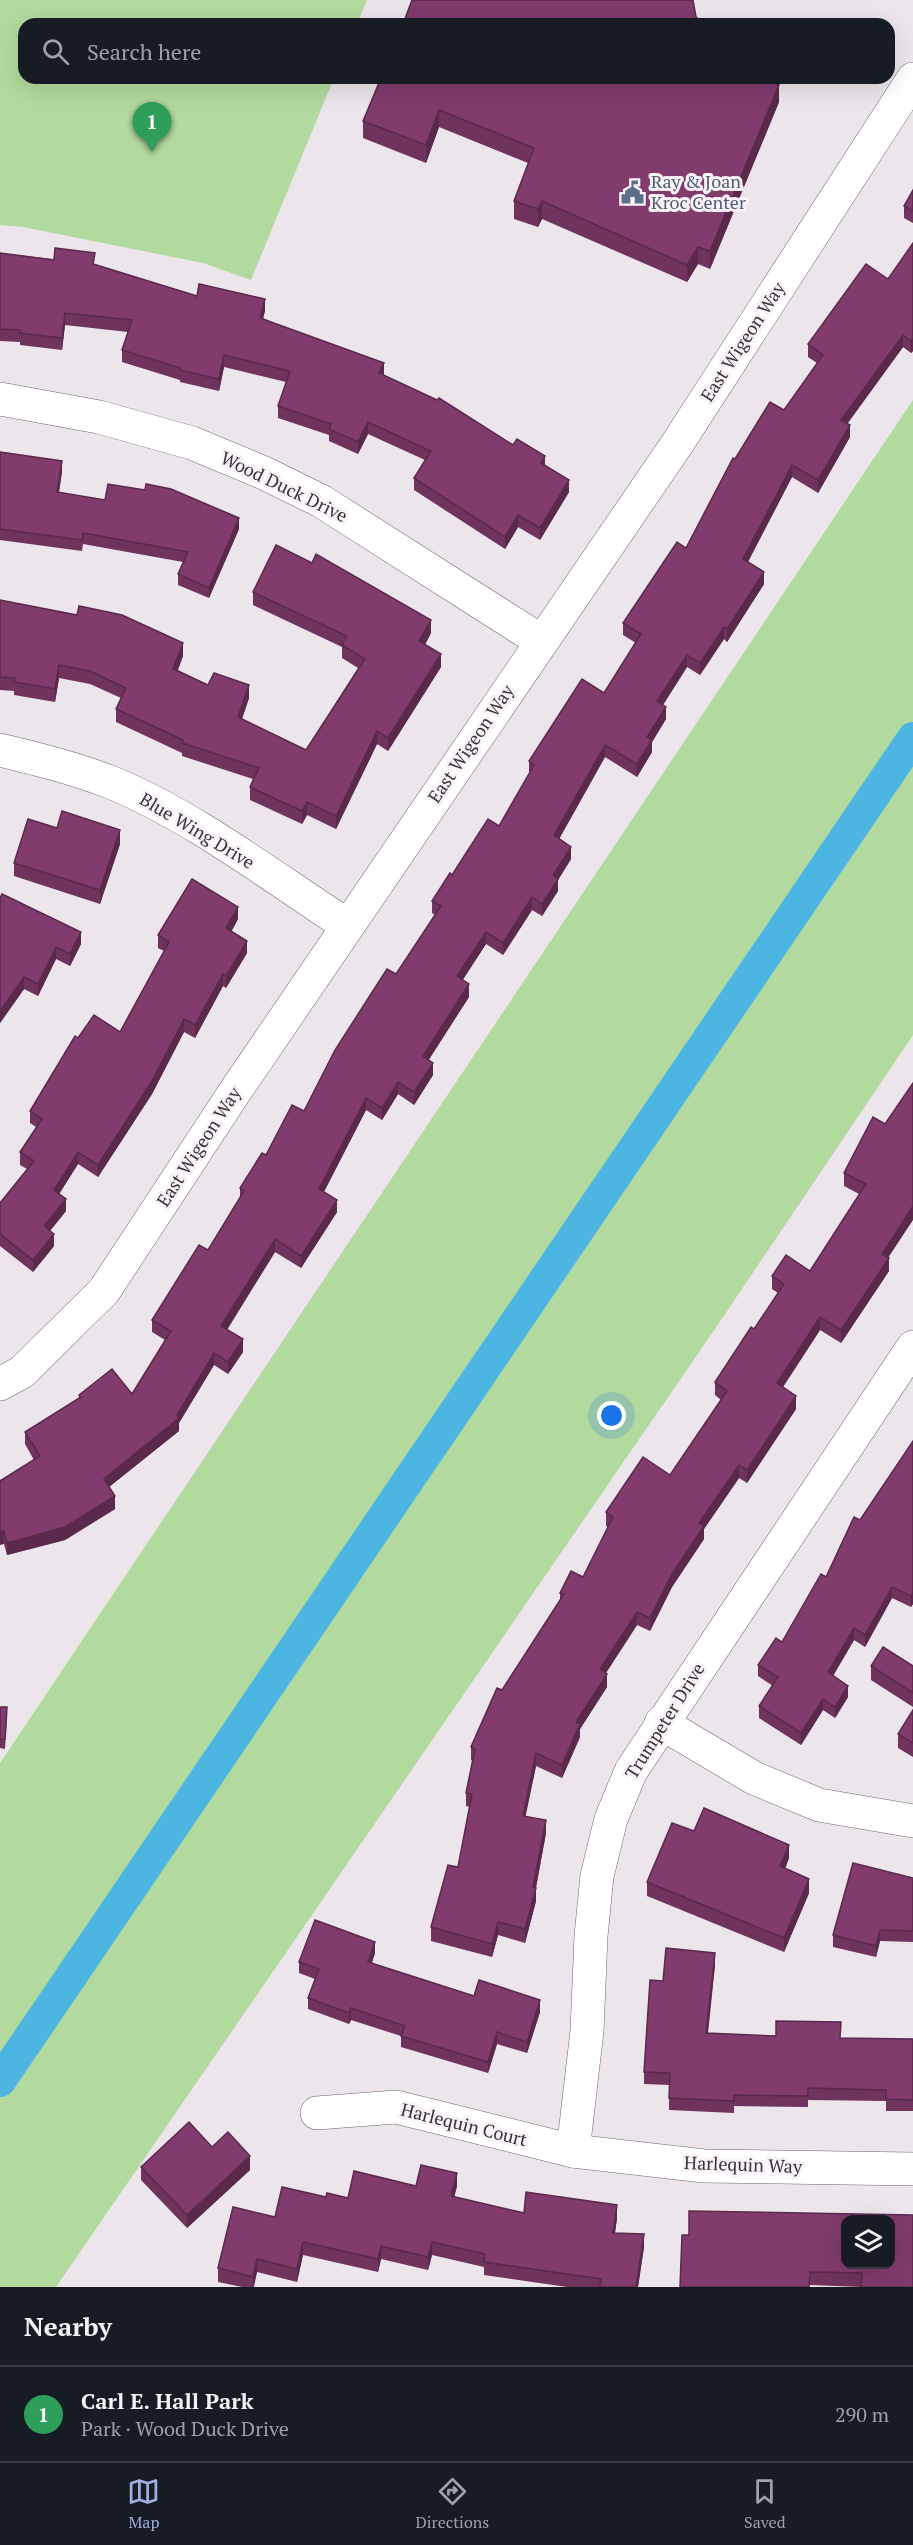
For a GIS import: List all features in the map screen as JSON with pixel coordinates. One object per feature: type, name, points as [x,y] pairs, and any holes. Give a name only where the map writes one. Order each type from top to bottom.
[{"type":"street","name":"East Wigeon Way","points":[[0,1384],[22,1372],[104,1291],[348,926],[677,444],[913,79]]},
{"type":"street","name":"Wood Duck Drive","points":[[0,399],[99,417],[192,443],[264,473],[321,501],[541,641]]},
{"type":"street","name":"Blue Wing Drive","points":[[0,750],[45,760],[110,782],[173,813],[348,926]]},
{"type":"street","name":"Trumpeter Drive","points":[[573,2151],[587,2031],[591,1936],[597,1876],[611,1819],[619,1799],[631,1771],[661,1723],[913,1347]]},
{"type":"street","points":[[661,1723],[754,1778],[819,1805],[913,1821]]},
{"type":"street","name":"Harlequin Court","points":[[317,2113],[396,2108],[573,2151]]},
{"type":"street","name":"Harlequin Way","points":[[573,2151],[704,2166],[913,2169]]},
{"type":"green space","points":[[0,0],[367,0],[360,18],[18,18],[18,84],[332,84],[251,280],[203,263],[23,227],[0,225]]},
{"type":"green space","points":[[913,400],[913,1035],[717,1326],[56,2287],[0,2287],[0,1763]]},
{"type":"building","points":[[412,0],[693,0],[697,18],[405,18]]},
{"type":"building","name":"Ray & Joan Kroc Center","points":[[378,84],[779,85],[710,251],[698,247],[687,265],[542,201],[538,209],[514,201],[534,148],[439,110],[426,145],[363,121]]},
{"type":"building","points":[[913,190],[913,211],[904,206]]},
{"type":"building","points":[[913,243],[913,338],[911,341],[903,335],[841,420],[850,425],[818,480],[792,465],[743,559],[764,572],[727,629],[724,627],[700,663],[687,655],[657,701],[666,707],[647,737],[652,740],[637,764],[605,745],[554,835],[571,847],[553,875],[558,879],[542,904],[532,897],[503,943],[486,932],[457,976],[469,984],[423,1056],[433,1063],[414,1092],[398,1082],[382,1108],[366,1098],[319,1189],[337,1200],[301,1256],[275,1239],[221,1326],[243,1339],[228,1362],[214,1353],[177,1415],[179,1418],[104,1479],[115,1496],[65,1527],[7,1543],[4,1531],[0,1532],[0,1481],[40,1456],[25,1432],[81,1397],[79,1395],[112,1369],[132,1394],[171,1331],[152,1320],[199,1245],[208,1250],[244,1191],[240,1188],[262,1153],[266,1155],[292,1105],[304,1111],[335,1050],[387,969],[396,974],[441,906],[432,901],[450,873],[452,875],[488,819],[499,826],[534,765],[529,761],[582,679],[604,693],[641,634],[623,623],[677,542],[686,548],[733,458],[735,459],[770,402],[784,410],[823,355],[808,344],[866,264],[888,279]]},
{"type":"building","points":[[55,248],[95,253],[93,264],[197,296],[199,284],[265,299],[260,318],[384,363],[379,373],[437,400],[439,398],[513,445],[517,439],[545,456],[541,463],[569,480],[540,528],[518,515],[505,537],[414,478],[431,451],[368,422],[358,442],[329,429],[331,424],[278,406],[290,371],[224,355],[219,379],[180,370],[180,368],[122,350],[132,320],[65,313],[62,338],[20,333],[20,330],[0,329],[0,253],[54,260]]},
{"type":"building","points":[[0,452],[62,461],[57,492],[105,500],[108,484],[145,490],[146,484],[171,489],[239,518],[209,588],[178,574],[188,552],[83,533],[82,540],[0,529]]},
{"type":"building","points":[[276,545],[312,563],[316,554],[431,620],[419,641],[441,654],[388,738],[377,731],[336,816],[307,802],[302,811],[250,787],[259,768],[182,743],[183,740],[116,709],[126,688],[90,671],[59,665],[55,689],[14,682],[15,678],[0,677],[0,600],[77,615],[79,606],[122,615],[183,643],[173,669],[208,685],[214,673],[249,685],[238,717],[306,750],[365,659],[342,645],[347,636],[253,592]]},
{"type":"building","points":[[62,811],[120,830],[100,890],[14,863],[28,819],[57,828]]},
{"type":"building","points":[[192,879],[238,907],[226,928],[247,941],[226,976],[223,974],[195,1025],[184,1019],[152,1081],[98,1165],[78,1152],[54,1190],[66,1199],[44,1226],[54,1234],[33,1260],[0,1234],[0,1203],[34,1161],[20,1152],[42,1119],[30,1111],[75,1036],[78,1038],[94,1015],[120,1032],[169,942],[158,935]]},
{"type":"building","points":[[2,894],[81,932],[70,954],[56,947],[38,984],[24,977],[0,1011],[0,898]]},
{"type":"building","points":[[913,1083],[913,1206],[882,1254],[889,1258],[841,1330],[820,1317],[777,1383],[796,1396],[747,1470],[739,1465],[699,1523],[704,1526],[672,1574],[650,1618],[637,1612],[600,1669],[607,1674],[576,1722],[580,1724],[562,1765],[536,1753],[523,1816],[546,1820],[533,1887],[536,1888],[525,1929],[498,1922],[492,1944],[431,1927],[448,1865],[458,1867],[472,1794],[466,1793],[475,1749],[471,1747],[497,1688],[502,1690],[564,1594],[560,1593],[571,1571],[583,1577],[613,1517],[606,1512],[643,1457],[670,1475],[727,1391],[715,1382],[751,1327],[754,1329],[784,1284],[772,1276],[786,1255],[810,1271],[866,1184],[844,1173],[873,1117],[885,1124]]},
{"type":"building","points":[[913,1441],[913,1593],[911,1596],[892,1587],[865,1635],[854,1628],[828,1672],[848,1686],[835,1707],[823,1699],[801,1733],[759,1706],[778,1677],[758,1665],[776,1638],[782,1642],[821,1574],[826,1577],[854,1517],[860,1520]]},
{"type":"building","points":[[883,1647],[913,1666],[913,1693],[871,1666]]},
{"type":"building","points":[[0,1707],[7,1707],[5,1739],[0,1739]]},
{"type":"building","points":[[913,1710],[913,1743],[898,1734]]},
{"type":"building","points":[[704,1808],[789,1845],[780,1866],[809,1879],[784,1938],[647,1882],[672,1823],[694,1831]]},
{"type":"building","points":[[853,1863],[913,1878],[913,1931],[880,1930],[876,1946],[833,1935]]},
{"type":"building","points":[[315,1920],[375,1942],[368,1962],[474,1996],[479,1980],[540,2000],[527,2042],[497,2032],[488,2062],[401,2036],[405,2026],[351,2008],[349,2013],[308,1998],[319,1969],[299,1962]]},
{"type":"building","points":[[666,1948],[715,1953],[706,2033],[776,2036],[776,2021],[841,2022],[840,2038],[913,2039],[913,2100],[886,2099],[886,2090],[808,2088],[808,2096],[734,2095],[734,2101],[669,2098],[670,2073],[644,2072],[650,1980],[663,1981]]},
{"type":"building","points":[[189,2122],[212,2147],[228,2132],[250,2156],[187,2215],[141,2167]]},
{"type":"building","points":[[421,2165],[457,2173],[451,2196],[524,2213],[526,2192],[617,2205],[613,2233],[644,2234],[636,2287],[600,2287],[601,2279],[484,2262],[485,2254],[432,2242],[428,2257],[381,2246],[378,2259],[303,2242],[297,2269],[257,2259],[253,2277],[218,2268],[233,2207],[275,2217],[282,2187],[326,2197],[327,2193],[348,2198],[354,2171],[416,2186]]},
{"type":"building","points":[[689,2211],[913,2215],[913,2287],[861,2287],[862,2273],[810,2272],[809,2287],[680,2287],[682,2235],[689,2235]]},
{"type":"waterway","points":[[0,2081],[913,738]]},
{"type":"place","name":"Carl E. Hall Park","points":[[152,152]]},
{"type":"place","name":"Ray & Joan Kroc Center","points":[[633,192]]}]
